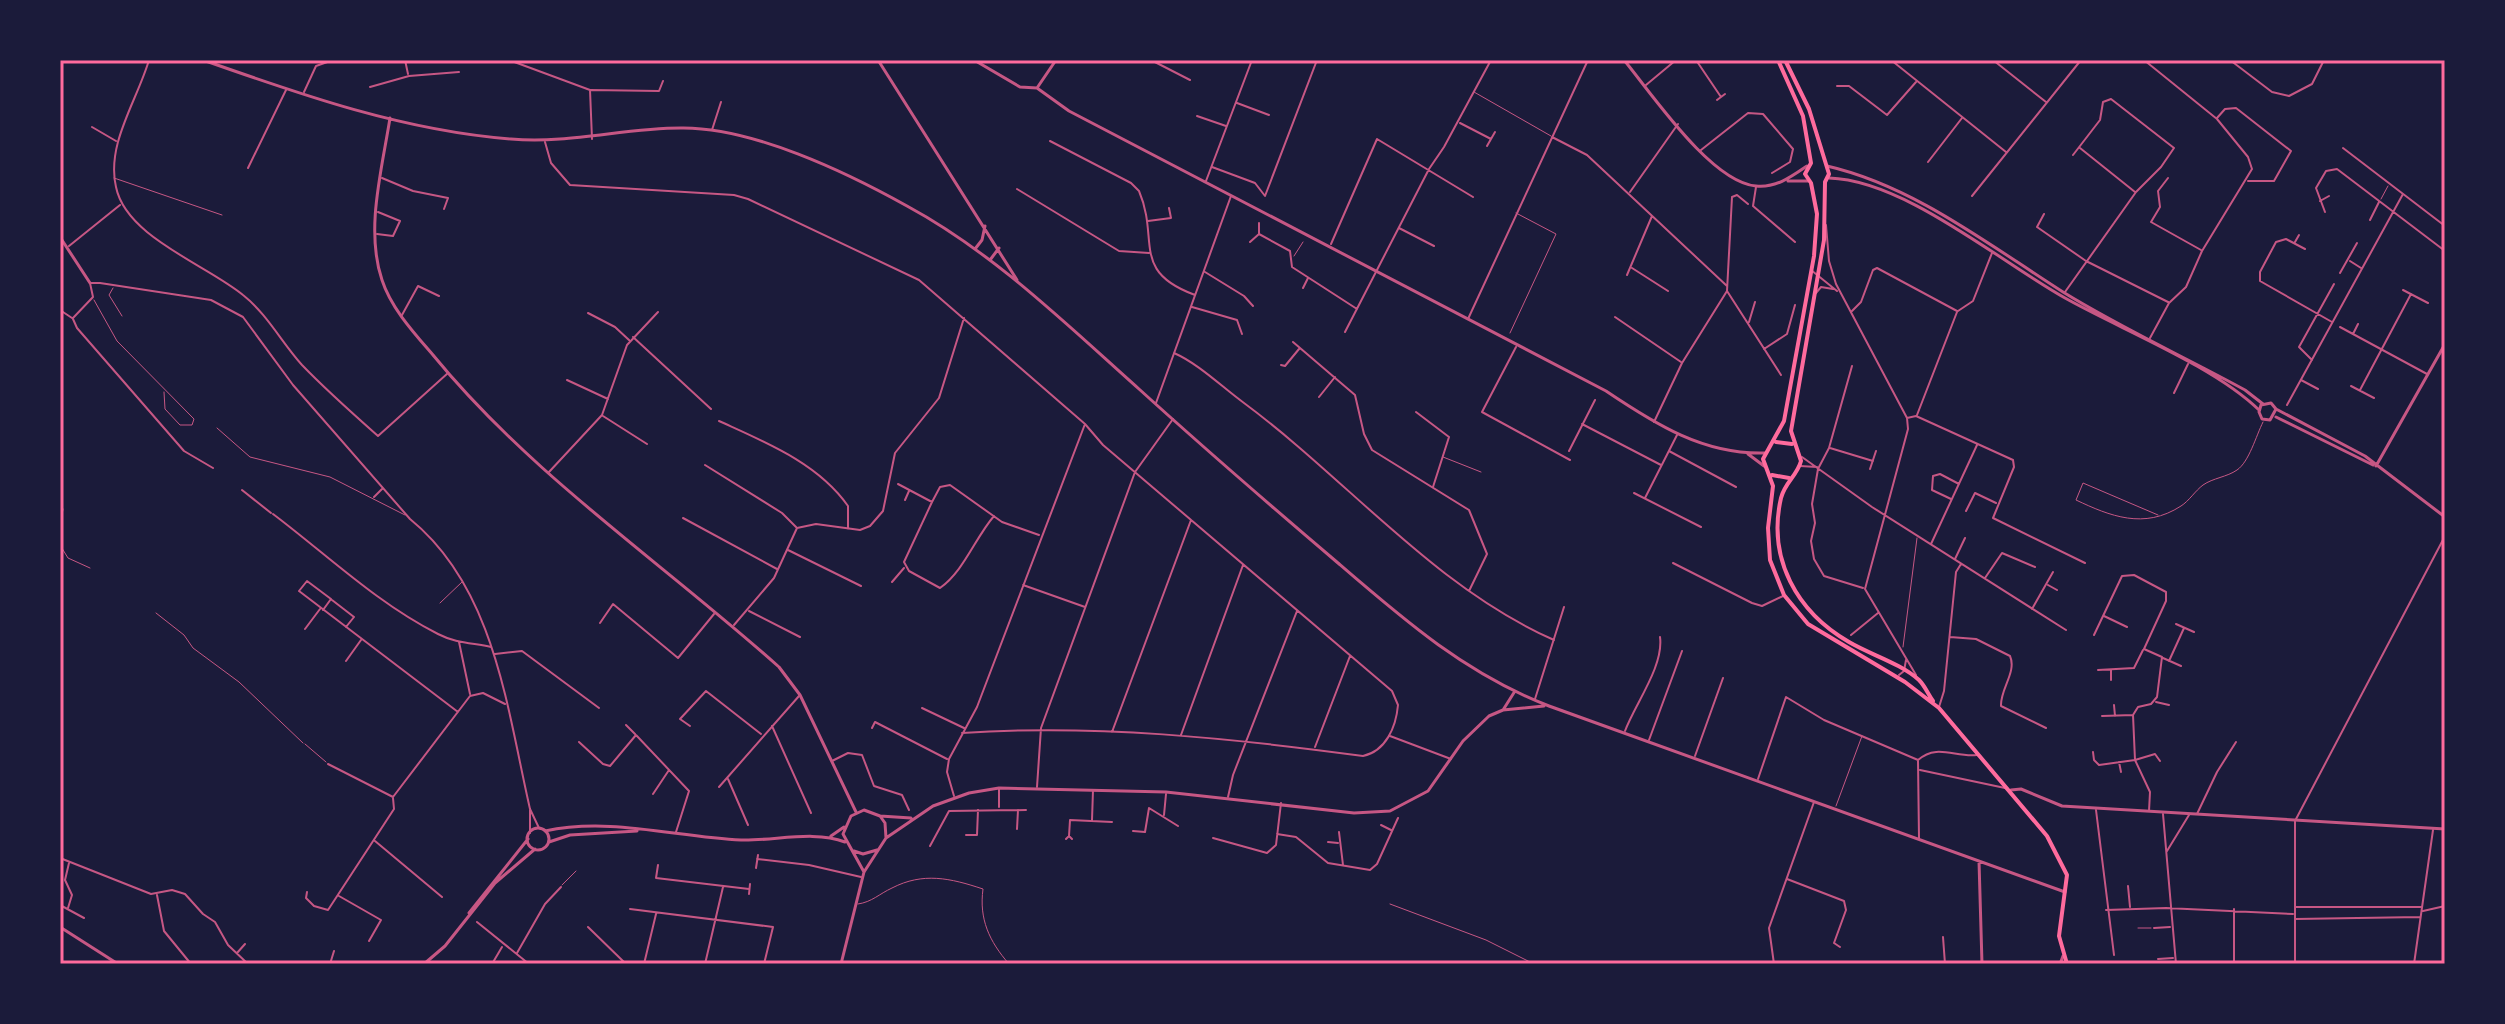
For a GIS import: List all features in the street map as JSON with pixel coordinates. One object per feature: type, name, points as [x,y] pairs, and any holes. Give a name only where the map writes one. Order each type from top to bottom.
[{"type":"main road","points":[[1784,61],[1809,109],[1825,164],[1826,220],[1791,431],[1801,457],[1800,466],[1789,478],[1781,498],[1779,539],[1783,565],[1793,590],[1828,628],[1919,681],[2011,790],[2061,858],[2067,875],[2059,943],[2067,964]]},
{"type":"main road","points":[[1784,61],[1799,102],[1817,214],[1791,388],[1776,442],[1765,453],[1764,466],[1772,475],[1789,478]]},
{"type":"main road","points":[[1809,165],[1825,164]]},
{"type":"main road","points":[[1810,182],[1826,180]]},
{"type":"main road","points":[[1776,442],[1786,441],[1795,446]]},
{"type":"main road","points":[[1772,475],[1768,544],[1784,595],[1808,624],[1897,677],[1939,708]]},
{"type":"street","points":[[149,60],[117,142],[114,178],[121,205],[155,237],[243,295],[277,330],[300,363],[378,436],[448,373]]},
{"type":"street","points":[[203,60],[303,94],[390,118],[464,133],[545,140],[592,139],[682,128],[711,131],[760,143],[833,170],[910,207],[990,260],[1423,635],[1467,666],[1549,706],[2066,892]]},
{"type":"street","points":[[303,94],[316,66],[333,60]]},
{"type":"street","points":[[405,60],[409,76]]},
{"type":"street","points":[[509,60],[590,90],[659,91],[663,81]]},
{"type":"street","points":[[878,60],[1020,285]]},
{"type":"street","points":[[974,60],[1020,87],[1037,88],[1069,111],[1606,391],[1677,435],[1748,454],[1765,453]]},
{"type":"street","points":[[1037,88],[1056,60]]},
{"type":"street","points":[[1151,60],[1190,80]]},
{"type":"street","points":[[1206,182],[1252,60]]},
{"type":"street","points":[[1212,167],[1255,183],[1265,196],[1317,60]]},
{"type":"street","points":[[1345,332],[1429,169],[1491,60]]},
{"type":"street","points":[[1467,320],[1588,60]]},
{"type":"street","points":[[1624,60],[1701,150],[1729,176],[1756,186],[1786,181],[1810,182]]},
{"type":"street","points":[[1645,86],[1676,60]]},
{"type":"street","points":[[1696,60],[1723,96],[1717,100]]},
{"type":"street","points":[[1891,60],[2007,152]]},
{"type":"street","points":[[1972,196],[2081,60]]},
{"type":"street","points":[[2144,60],[2217,119],[2251,163],[2247,181],[2202,251],[2186,287],[2169,303],[2150,338]]},
{"type":"street","points":[[2230,60],[2272,92],[2289,96],[2312,84],[2324,60]]},
{"type":"street","points":[[1995,61],[2047,103]]},
{"type":"street","points":[[370,87],[409,76],[459,72]]},
{"type":"street","points":[[1837,86],[1849,86],[1887,115],[1917,81]]},
{"type":"street","points":[[248,168],[286,89]]},
{"type":"street","points":[[590,90],[592,139]]},
{"type":"street","points":[[2065,293],[2136,192],[2173,153],[2172,145],[2111,99],[2103,102],[2100,120],[2073,155]]},
{"type":"street","points":[[711,131],[721,102]]},
{"type":"street","points":[[1236,103],[1269,115]]},
{"type":"street","points":[[2217,119],[2225,109],[2236,108],[2291,151],[2274,181],[2247,181]]},
{"type":"street","points":[[1701,150],[1755,112],[1768,117],[1786,138],[1793,155],[1790,162],[1772,173]]},
{"type":"street","points":[[1197,116],[1227,127]]},
{"type":"street","points":[[1928,162],[1963,117]]},
{"type":"street","points":[[390,118],[375,233],[382,280],[401,315],[448,373],[513,443],[779,667],[800,695],[856,812]]},
{"type":"street","points":[[1458,121],[1491,139]]},
{"type":"street","points":[[1629,194],[1678,124]]},
{"type":"street","points":[[92,127],[117,142]]},
{"type":"street","points":[[1487,146],[1495,132]]},
{"type":"street","points":[[1551,136],[1587,155],[1727,286]]},
{"type":"street","points":[[1330,247],[1377,139],[1473,197]]},
{"type":"street","points":[[545,140],[551,163],[570,185],[725,194],[748,199],[919,280],[1085,424],[1135,472],[1350,655],[1396,698],[1397,713],[1381,749],[1363,756],[1246,740],[1181,736],[1041,728],[962,733]]},
{"type":"street","points":[[1050,141],[1131,183],[1143,201],[1151,253],[1165,282],[1195,295]]},
{"type":"street","points":[[2079,147],[2136,192]]},
{"type":"street","points":[[2343,148],[2445,226]]},
{"type":"street","points":[[1825,164],[1904,195],[1988,242],[2065,293],[2245,390],[2263,404],[2271,403],[2276,409],[2354,449],[2445,517]]},
{"type":"street","points":[[1786,181],[1809,165]]},
{"type":"street","points":[[2325,212],[2316,188],[2331,168],[2445,251]]},
{"type":"street","points":[[382,178],[413,191],[448,198],[444,209]]},
{"type":"street","points":[[2168,178],[2158,191],[2160,207],[2151,222],[2202,251]]},
{"type":"street","points":[[1826,180],[1862,183],[1902,201],[1992,252],[2062,297],[2243,395],[2259,410],[2264,420],[2275,417],[2289,420],[2376,466]]},
{"type":"street","points":[[1756,186],[1753,206],[1795,242]]},
{"type":"street","points":[[1017,189],[1119,251],[1151,253]]},
{"type":"street","points":[[2287,405],[2403,194]]},
{"type":"street","points":[[1654,423],[1682,363],[1727,291],[1732,197],[1737,195],[1748,204]]},
{"type":"street","points":[[1155,404],[1161,398],[1174,353],[1231,196]]},
{"type":"street","points":[[2320,201],[2329,196]]},
{"type":"street","points":[[2370,220],[2380,201]]},
{"type":"street","points":[[68,247],[121,205]]},
{"type":"street","points":[[1146,221],[1171,218],[1169,208]]},
{"type":"street","points":[[375,233],[393,236],[400,221],[377,211]]},
{"type":"street","points":[[2044,214],[2037,227],[2086,261],[2169,303]]},
{"type":"street","points":[[1627,275],[1652,215]]},
{"type":"street","points":[[1826,220],[1829,261],[1840,295],[1907,418],[1908,429],[1865,589],[1919,681]]},
{"type":"street","points":[[1250,242],[1259,234],[1259,223]]},
{"type":"street","points":[[975,249],[984,236],[985,226]]},
{"type":"street","points":[[1398,228],[1434,246]]},
{"type":"street","points":[[1259,234],[1290,251],[1292,267],[1357,309]]},
{"type":"street","points":[[2294,243],[2299,235]]},
{"type":"street","points":[[60,237],[90,283],[93,297],[73,318]]},
{"type":"street","points":[[2305,249],[2286,239],[2276,242],[2260,272],[2260,281],[2333,322]]},
{"type":"street","points":[[2340,273],[2357,243]]},
{"type":"street","points":[[990,260],[999,248]]},
{"type":"street","points":[[1916,416],[1957,311],[1973,301],[1992,252]]},
{"type":"street","points":[[2347,260],[2362,268]]},
{"type":"street","points":[[1631,267],[1668,291]]},
{"type":"street","points":[[1850,312],[1861,302],[1873,270],[1877,268],[1957,311]]},
{"type":"street","points":[[1811,270],[1840,295]]},
{"type":"street","points":[[1204,271],[1244,296],[1253,306]]},
{"type":"street","points":[[1303,288],[1309,276]]},
{"type":"street","points":[[90,283],[118,284],[211,300],[243,317],[293,385],[410,519],[432,538],[478,610],[492,648],[530,809],[539,828],[545,831],[592,824],[741,840],[831,836],[845,842],[854,851],[863,875]]},
{"type":"street","points":[[2312,360],[2299,347],[2334,284]]},
{"type":"street","points":[[401,315],[418,286],[439,296]]},
{"type":"street","points":[[1815,294],[1827,286],[1840,295]]},
{"type":"street","points":[[2403,290],[2428,303]]},
{"type":"street","points":[[1727,291],[1781,375]]},
{"type":"street","points":[[2360,390],[2411,294]]},
{"type":"street","points":[[1749,323],[1755,302]]},
{"type":"street","points":[[1764,349],[1787,334],[1795,305]]},
{"type":"street","points":[[1191,307],[1237,320],[1242,334]]},
{"type":"street","points":[[60,310],[73,318],[77,328],[184,451],[213,468]]},
{"type":"street","points":[[549,473],[602,415],[630,341],[658,312]]},
{"type":"street","points":[[588,313],[615,327],[630,341]]},
{"type":"street","points":[[797,528],[816,524],[848,531],[870,526],[887,504],[895,453],[934,407],[964,317]]},
{"type":"street","points":[[1615,317],[1682,363]]},
{"type":"street","points":[[2353,334],[2358,324]]},
{"type":"street","points":[[2340,327],[2428,374]]},
{"type":"street","points":[[633,337],[711,409]]},
{"type":"street","points":[[1293,342],[1355,395],[1364,434],[1372,450],[1473,514],[1486,549],[1468,592]]},
{"type":"street","points":[[2376,466],[2445,344]]},
{"type":"street","points":[[1516,346],[1482,412],[1570,460]]},
{"type":"street","points":[[1281,365],[1285,366],[1299,348]]},
{"type":"street","points":[[1174,353],[1262,416],[1468,592],[1509,619],[1554,640]]},
{"type":"street","points":[[2174,393],[2188,364]]},
{"type":"street","points":[[1852,366],[1829,448],[1818,468],[1812,504],[1815,523],[1812,551],[1818,570],[1865,589]]},
{"type":"street","points":[[1319,397],[1336,376]]},
{"type":"street","points":[[567,380],[609,400]]},
{"type":"street","points":[[2301,380],[2318,389]]},
{"type":"street","points":[[2351,386],[2374,398]]},
{"type":"street","points":[[1569,451],[1595,400]]},
{"type":"street","points":[[2259,410],[2263,404]]},
{"type":"street","points":[[2275,417],[2276,409]]},
{"type":"street","points":[[1416,412],[1449,437],[1432,488]]},
{"type":"street","points":[[602,415],[647,444]]},
{"type":"street","points":[[1907,418],[1916,416],[2015,462],[1993,514],[1995,521],[2085,563]]},
{"type":"street","points":[[1037,788],[1041,728],[1135,472],[1173,419]]},
{"type":"street","points":[[719,421],[790,454],[805,465],[848,506],[848,531]]},
{"type":"street","points":[[955,797],[947,772],[949,759],[977,707],[1085,424]]},
{"type":"street","points":[[1582,424],[1661,465]]},
{"type":"street","points":[[1645,498],[1677,435]]},
{"type":"street","points":[[1931,544],[1978,444]]},
{"type":"street","points":[[1829,448],[1873,461]]},
{"type":"street","points":[[1669,451],[1736,487]]},
{"type":"street","points":[[1870,469],[1876,451]]},
{"type":"street","points":[[1748,454],[1764,466]]},
{"type":"street","points":[[1801,457],[1883,514],[2066,630]]},
{"type":"street","points":[[705,465],[787,516],[797,528]]},
{"type":"street","points":[[1800,466],[1818,468]]},
{"type":"street","points":[[1952,499],[1932,490],[1933,476],[1940,474],[1959,484]]},
{"type":"street","points":[[892,582],[905,567],[911,543],[944,483],[970,496],[994,516],[1041,536]]},
{"type":"street","points":[[898,484],[932,502]]},
{"type":"street","points":[[374,497],[383,487]]},
{"type":"street","points":[[242,490],[392,605],[437,634],[492,648]]},
{"type":"street","points":[[905,500],[910,490]]},
{"type":"street","points":[[1634,493],[1701,527]]},
{"type":"street","points":[[1966,511],[1975,493],[1997,504]]},
{"type":"street","points":[[905,567],[935,587],[944,586],[994,516]]},
{"type":"street","points":[[683,518],[778,570]]},
{"type":"street","points":[[1112,733],[1191,519]]},
{"type":"street","points":[[732,627],[748,611],[778,570],[797,528]]},
{"type":"street","points":[[2295,964],[2295,821],[2445,536]]},
{"type":"street","points":[[1955,559],[1965,538]]},
{"type":"street","points":[[787,550],[861,586]]},
{"type":"street","points":[[1985,579],[2002,553],[2035,567]]},
{"type":"street","points":[[1673,563],[1762,606],[1784,595]]},
{"type":"street","points":[[1939,708],[1956,572],[1961,563]]},
{"type":"street","points":[[1181,736],[1244,564]]},
{"type":"street","points":[[2032,609],[2053,572]]},
{"type":"street","points":[[2094,635],[2122,576],[2134,575],[2163,589],[2166,601],[2134,668],[2098,670]]},
{"type":"street","points":[[346,627],[354,617],[307,581],[299,591],[361,639],[458,712]]},
{"type":"street","points":[[2047,584],[2057,590]]},
{"type":"street","points":[[1022,585],[1086,607]]},
{"type":"street","points":[[306,604],[310,599]]},
{"type":"street","points":[[305,629],[331,599]]},
{"type":"street","points":[[600,623],[613,604],[678,658],[715,613]]},
{"type":"street","points":[[1534,700],[1564,607]]},
{"type":"street","points":[[1228,797],[1246,740],[1297,610]]},
{"type":"street","points":[[748,611],[800,637]]},
{"type":"street","points":[[1851,635],[1878,613]]},
{"type":"street","points":[[2103,616],[2127,627]]},
{"type":"street","points":[[2176,624],[2194,632]]},
{"type":"street","points":[[2169,661],[2184,628]]},
{"type":"street","points":[[1625,732],[1637,700],[1645,691],[1661,646],[1660,637]]},
{"type":"street","points":[[1950,637],[1976,639],[2010,656],[2013,665],[2001,697],[2001,706],[2046,728]]},
{"type":"street","points":[[346,661],[361,639]]},
{"type":"street","points":[[459,642],[470,696]]},
{"type":"street","points":[[2144,649],[2181,666]]},
{"type":"street","points":[[493,655],[522,651],[599,708]]},
{"type":"street","points":[[1648,741],[1682,651]]},
{"type":"street","points":[[1315,749],[1350,655]]},
{"type":"street","points":[[2155,701],[2162,657]]},
{"type":"street","points":[[1897,677],[1904,671],[1906,659]]},
{"type":"street","points":[[2111,670],[2111,680]]},
{"type":"street","points":[[1694,757],[1723,678]]},
{"type":"street","points":[[690,726],[680,719],[706,691],[762,735]]},
{"type":"street","points":[[1503,710],[1515,691]]},
{"type":"street","points":[[307,892],[306,898],[325,911],[338,896],[394,809],[393,797],[470,696],[483,693],[506,705]]},
{"type":"street","points":[[719,787],[771,724],[800,695]]},
{"type":"street","points":[[1519,708],[1524,695]]},
{"type":"street","points":[[1758,781],[1786,697],[1824,720],[1918,760]]},
{"type":"street","points":[[2149,812],[2150,792],[2135,760],[2133,715],[2138,707],[2155,701],[2169,705]]},
{"type":"street","points":[[2114,705],[2115,716]]},
{"type":"street","points":[[841,964],[863,875],[886,838],[911,818],[955,797],[999,788],[1093,789],[1228,797],[1366,814],[1390,811],[1428,791],[1475,726],[1503,710],[1549,706]]},
{"type":"street","points":[[922,708],[965,728]]},
{"type":"street","points":[[2102,716],[2133,715]]},
{"type":"street","points":[[872,728],[875,722],[949,759]]},
{"type":"street","points":[[771,724],[811,813]]},
{"type":"street","points":[[626,725],[689,791],[676,834]]},
{"type":"street","points":[[579,742],[610,766],[636,735]]},
{"type":"street","points":[[1389,736],[1451,759]]},
{"type":"street","points":[[2197,815],[2217,772],[2236,742]]},
{"type":"street","points":[[589,751],[593,745]]},
{"type":"street","points":[[1918,760],[1925,753],[1944,750],[1975,757],[1979,753]]},
{"type":"street","points":[[2093,752],[2094,760],[2099,765],[2155,754],[2160,761]]},
{"type":"street","points":[[831,761],[848,753],[862,755],[874,786],[902,795],[909,810]]},
{"type":"street","points":[[1918,760],[1919,839]]},
{"type":"street","points":[[2119,762],[2121,772]]},
{"type":"street","points":[[328,764],[393,797]]},
{"type":"street","points":[[653,794],[669,770]]},
{"type":"street","points":[[1920,770],[2011,790],[2021,789],[2062,806],[2445,829]]},
{"type":"street","points":[[727,778],[748,825]]},
{"type":"street","points":[[999,788],[999,809]]},
{"type":"street","points":[[1092,821],[1093,789]]},
{"type":"street","points":[[1164,816],[1166,792]]},
{"type":"street","points":[[1774,964],[1769,928],[1814,801]]},
{"type":"street","points":[[1213,838],[1267,853],[1276,845],[1281,803]]},
{"type":"street","points":[[1133,831],[1145,832],[1149,808],[1178,826]]},
{"type":"street","points":[[460,926],[492,880],[528,839],[530,809]]},
{"type":"street","points":[[966,835],[977,835],[979,809]]},
{"type":"street","points":[[1017,829],[1018,809]]},
{"type":"street","points":[[2096,809],[2106,910],[2114,955]]},
{"type":"street","points":[[930,846],[949,811],[1026,810]]},
{"type":"street","points":[[856,812],[873,812],[880,816],[885,823],[886,838]]},
{"type":"street","points":[[831,836],[844,827],[856,812]]},
{"type":"street","points":[[2163,813],[2176,964]]},
{"type":"street","points":[[2166,852],[2189,815]]},
{"type":"street","points":[[880,816],[911,818]]},
{"type":"street","points":[[1277,834],[1296,837],[1323,860],[1343,867],[1374,867],[1398,818]]},
{"type":"street","points":[[1069,838],[1070,820],[1112,822]]},
{"type":"street","points":[[1381,825],[1393,831]]},
{"type":"street","points":[[844,827],[845,842]]},
{"type":"street","points":[[530,833],[539,828]]},
{"type":"street","points":[[2414,964],[2433,829]]},
{"type":"street","points":[[545,831],[549,842]]},
{"type":"street","points":[[424,964],[495,883],[535,849],[543,849],[549,842],[570,835],[644,831]]},
{"type":"street","points":[[1339,832],[1343,867]]},
{"type":"street","points":[[528,839],[535,849]]},
{"type":"street","points":[[374,840],[442,897]]},
{"type":"street","points":[[1328,842],[1338,843]]},
{"type":"street","points":[[854,851],[872,853],[880,848]]},
{"type":"street","points":[[756,868],[758,857],[863,875]]},
{"type":"street","points":[[60,858],[157,894],[172,890],[185,894],[215,922],[236,954],[248,964]]},
{"type":"street","points":[[1979,861],[1982,964]]},
{"type":"street","points":[[68,908],[72,895],[65,873],[69,862]]},
{"type":"street","points":[[658,865],[656,878],[749,891],[750,884]]},
{"type":"street","points":[[1785,878],[1844,901],[1846,910],[1834,943],[1840,947]]},
{"type":"street","points":[[705,964],[723,886]]},
{"type":"street","points":[[2128,886],[2130,909]]},
{"type":"street","points":[[517,953],[545,904],[561,887]]},
{"type":"street","points":[[157,894],[164,931],[188,963]]},
{"type":"street","points":[[338,896],[381,920],[369,941]]},
{"type":"street","points":[[60,905],[84,918]]},
{"type":"street","points":[[2422,912],[2445,906]]},
{"type":"street","points":[[2295,907],[2422,907]]},
{"type":"street","points":[[630,909],[773,927],[764,964]]},
{"type":"street","points":[[2106,910],[2234,909],[2295,914]]},
{"type":"street","points":[[2234,909],[2234,964]]},
{"type":"street","points":[[644,964],[656,913]]},
{"type":"street","points":[[2295,919],[2421,917]]},
{"type":"street","points":[[477,922],[529,964]]},
{"type":"street","points":[[60,927],[118,964]]},
{"type":"street","points":[[588,927],[626,964]]},
{"type":"street","points":[[2154,928],[2172,927]]},
{"type":"street","points":[[1943,937],[1945,964]]},
{"type":"street","points":[[236,954],[245,944]]},
{"type":"street","points":[[492,964],[503,946]]},
{"type":"street","points":[[327,964],[334,951]]},
{"type":"street","points":[[2060,964],[2063,956]]},
{"type":"street","points":[[2158,959],[2174,958]]},
{"type":"lane","points":[[1474,92],[1551,136]]},
{"type":"lane","points":[[114,178],[222,215]]},
{"type":"lane","points":[[2380,201],[2389,183]]},
{"type":"lane","points":[[1510,333],[1556,234],[1516,213]]},
{"type":"lane","points":[[1291,257],[1303,242]]},
{"type":"lane","points":[[118,284],[109,295],[122,316]]},
{"type":"lane","points":[[93,297],[117,341],[194,419],[192,425],[180,425],[165,409],[164,392]]},
{"type":"lane","points":[[2158,515],[2083,483],[2076,500],[2118,519],[2158,515],[2181,506],[2206,483],[2238,470],[2264,420]]},
{"type":"lane","points":[[217,428],[242,452],[258,461],[309,470],[374,497],[410,519]]},
{"type":"lane","points":[[1443,457],[1481,472]]},
{"type":"lane","points":[[60,504],[63,509],[60,527]]},
{"type":"lane","points":[[1901,651],[1917,535]]},
{"type":"lane","points":[[60,545],[68,558],[90,568]]},
{"type":"lane","points":[[440,603],[462,582]]},
{"type":"lane","points":[[156,613],[184,635],[193,648],[239,682],[328,764]]},
{"type":"lane","points":[[1835,809],[1862,736]]},
{"type":"lane","points":[[561,887],[576,871]]},
{"type":"lane","points":[[856,905],[870,903],[894,887],[922,878],[946,878],[983,889],[982,918],[997,950],[1009,964]]},
{"type":"lane","points":[[1390,904],[1486,940],[1534,964]]},
{"type":"lane","points":[[2138,928],[2154,928]]}]
